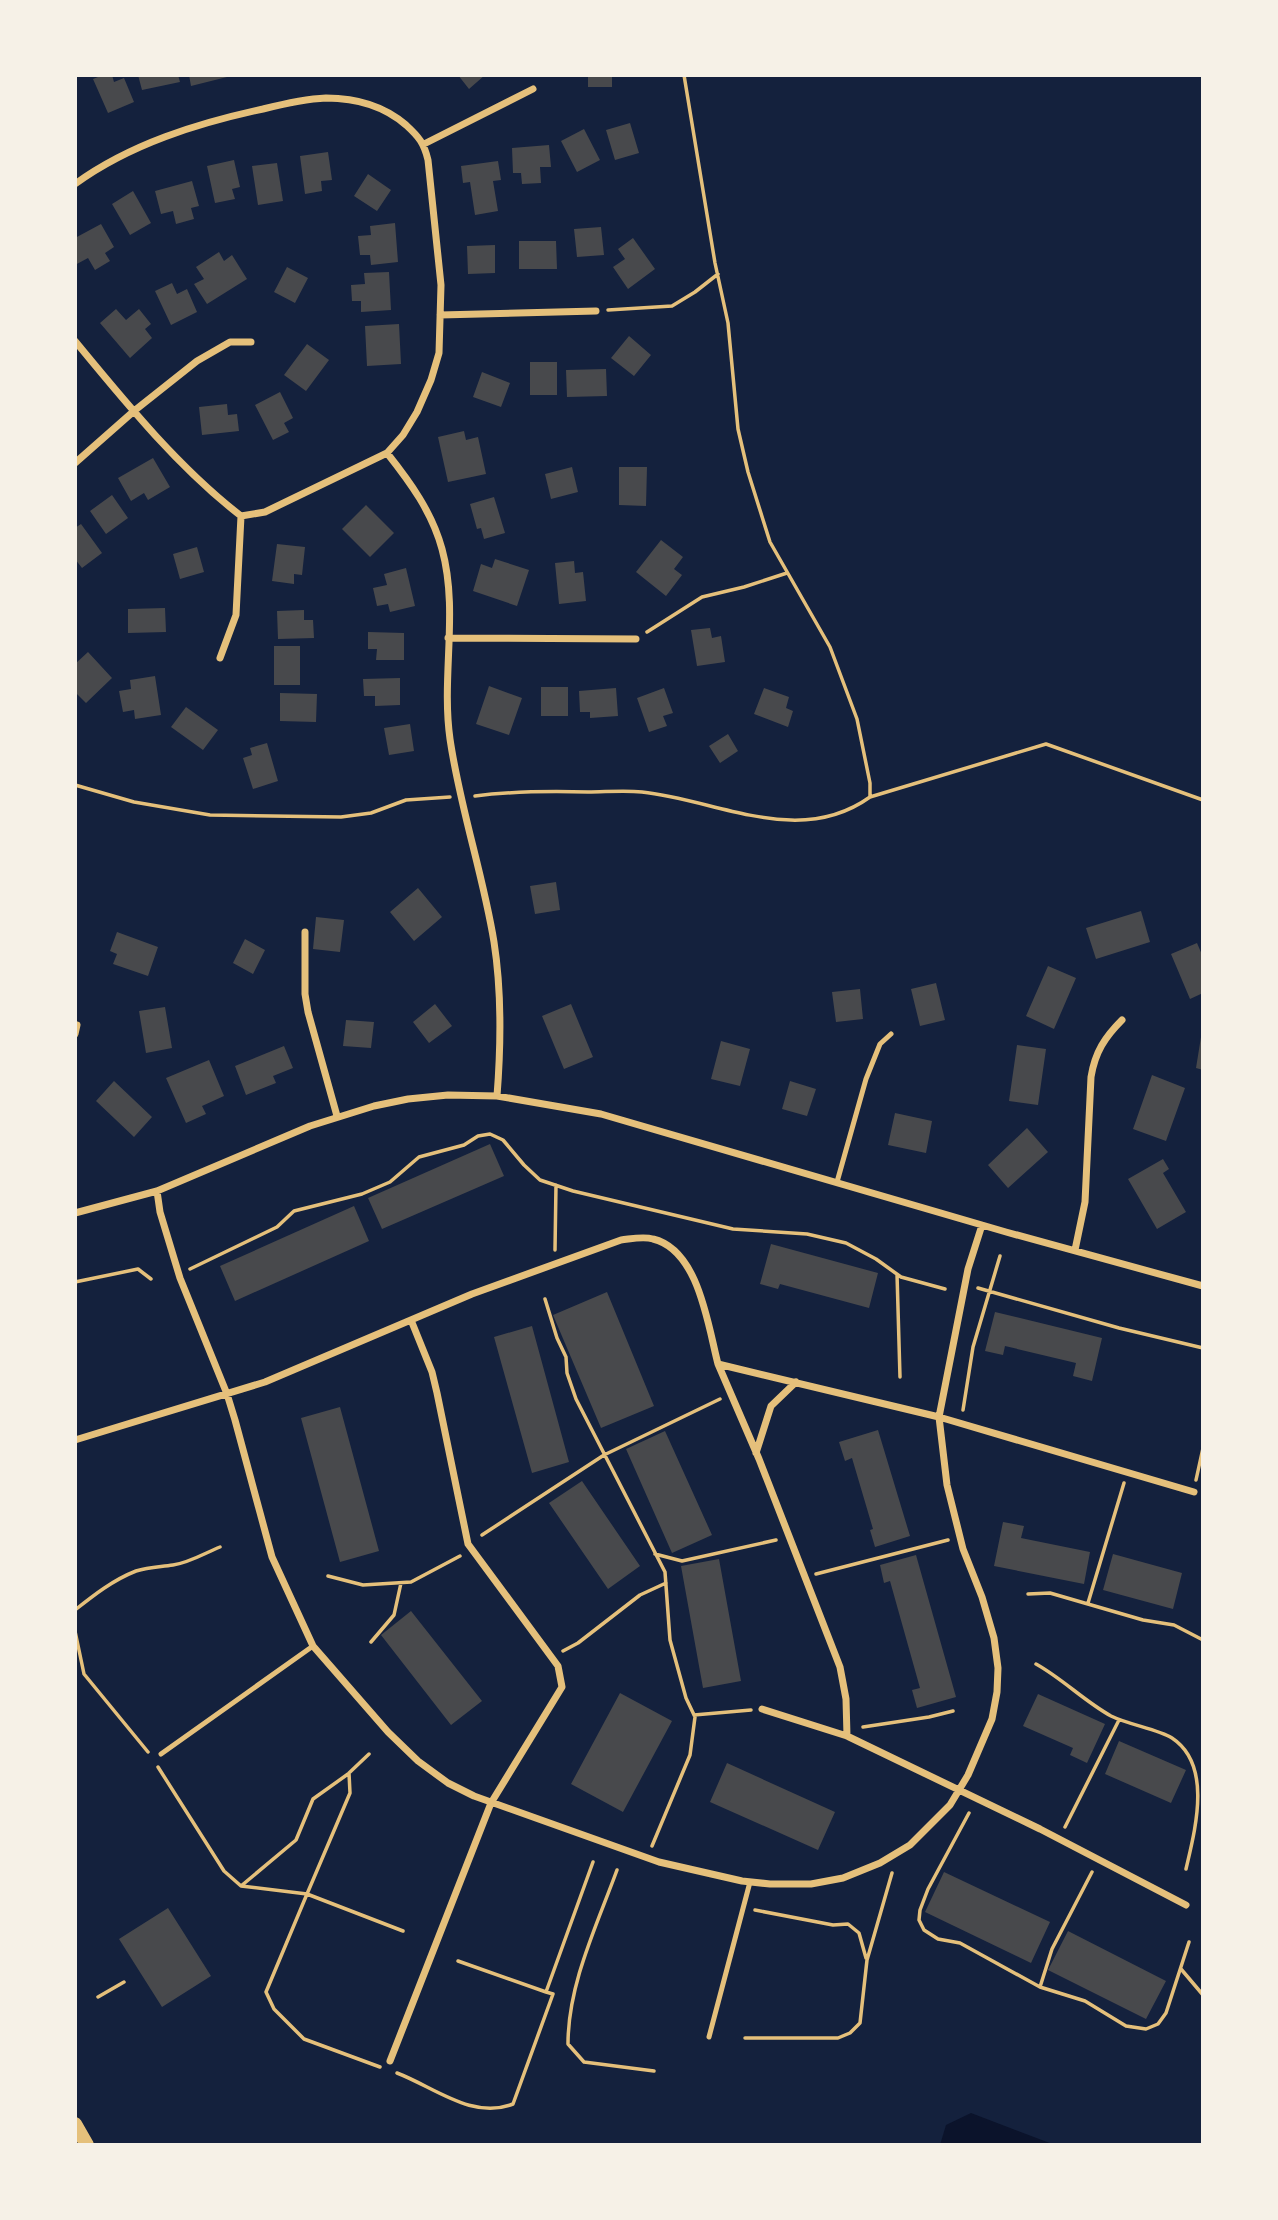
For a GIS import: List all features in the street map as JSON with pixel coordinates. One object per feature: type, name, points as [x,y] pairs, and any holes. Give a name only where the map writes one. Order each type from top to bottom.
[{"type":"main road","points":[[75,2124],[87,2145]]},
{"type":"street","points":[[424,144],[533,89]]},
{"type":"street","points":[[75,184],[125,155],[171,134],[221,118],[326,98],[351,100],[387,112],[400,120],[424,144],[441,285],[439,353],[431,380],[417,412],[387,453],[265,512],[242,516],[213,492],[134,411],[75,341]]},
{"type":"street","points":[[440,315],[596,311]]},
{"type":"street","points":[[75,463],[197,361],[230,342],[251,342]]},
{"type":"street","points":[[387,453],[416,489],[441,545],[448,574],[450,738],[495,954],[501,1044],[497,1096]]},
{"type":"street","points":[[220,658],[236,615],[242,516]]},
{"type":"street","points":[[448,638],[636,639]]},
{"type":"street","points":[[305,932],[305,994],[308,1012],[337,1116]]},
{"type":"street","points":[[1075,1250],[1085,1202],[1093,1063],[1104,1040],[1122,1020]]},
{"type":"street","points":[[75,1034],[77,1025]]},
{"type":"street","points":[[75,1213],[157,1191],[310,1126],[374,1105],[448,1095],[497,1096],[601,1114],[1203,1286]]},
{"type":"street","points":[[157,1191],[160,1212],[178,1275],[227,1394],[272,1557],[313,1646],[387,1732],[418,1761],[448,1783],[491,1803],[648,1858],[750,1882],[770,1884],[811,1884],[843,1878],[880,1863],[910,1845],[950,1805],[968,1775],[992,1719],[998,1668],[994,1638],[960,1536],[947,1485],[939,1417],[968,1269],[982,1224]]},
{"type":"street","points":[[75,1440],[265,1382],[472,1294],[621,1240],[653,1239],[674,1250],[696,1282],[718,1364],[757,1453],[840,1667],[846,1699],[847,1733]]},
{"type":"street","points":[[390,2061],[491,1803],[562,1687],[558,1666],[468,1544],[432,1372],[411,1320]]},
{"type":"street","points":[[718,1364],[939,1417],[1194,1492]]},
{"type":"street","points":[[757,1453],[771,1406],[796,1382]]},
{"type":"street","points":[[762,1709],[847,1733],[1186,1905]]},
{"type":"lane","points":[[837,1182],[866,1079],[880,1044],[891,1034]]},
{"type":"lane","points":[[161,1754],[313,1646]]},
{"type":"lane","points":[[709,2037],[750,1882]]},
{"type":"path","points":[[596,311],[672,306],[718,274]]},
{"type":"path","points":[[636,639],[702,597],[787,573]]},
{"type":"path","points":[[870,797],[1046,744],[1203,800]]},
{"type":"path","points":[[178,1275],[276,1227],[294,1211],[362,1194],[390,1182],[419,1157],[464,1145],[478,1136],[490,1135],[503,1140],[540,1180],[573,1191],[733,1229],[807,1234],[846,1243],[876,1259],[901,1277],[945,1289]]},
{"type":"path","points":[[555,1185],[555,1264]]},
{"type":"path","points":[[962,1413],[973,1347],[1000,1256]]},
{"type":"path","points":[[75,1282],[138,1269],[151,1279]]},
{"type":"path","points":[[897,1275],[900,1377]]},
{"type":"path","points":[[973,1287],[1119,1328],[1203,1348]]},
{"type":"path","points":[[545,1298],[557,1338],[566,1357],[567,1373],[576,1398],[665,1572],[670,1640],[686,1698],[694,1715],[690,1755],[648,1858]]},
{"type":"path","points":[[482,1535],[604,1455],[731,1394]]},
{"type":"path","points":[[1194,1492],[1203,1448]]},
{"type":"path","points":[[1088,1604],[1128,1471]]},
{"type":"path","points":[[804,1577],[960,1536]]},
{"type":"path","points":[[655,1554],[682,1561],[790,1538]]},
{"type":"path","points":[[75,1610],[107,1585],[135,1572],[159,1565],[187,1562],[220,1547]]},
{"type":"path","points":[[328,1576],[363,1585],[411,1582],[460,1556]]},
{"type":"path","points":[[371,1642],[394,1615],[401,1583]]},
{"type":"path","points":[[551,1657],[578,1643],[640,1595],[666,1583]]},
{"type":"path","points":[[1028,1594],[1050,1593],[1143,1620],[1174,1625],[1203,1640]]},
{"type":"path","points":[[75,1631],[84,1674],[150,1756]]},
{"type":"path","points":[[1036,1664],[1055,1674],[1094,1706],[1119,1720],[1171,1738],[1189,1754],[1197,1778],[1195,1832],[1186,1869]]},
{"type":"path","points":[[694,1715],[762,1709]]},
{"type":"path","points":[[847,1733],[953,1711]]},
{"type":"path","points":[[1059,1840],[1119,1720]]},
{"type":"path","points":[[242,1886],[296,1840],[313,1799],[349,1773],[369,1754]]},
{"type":"path","points":[[157,1765],[224,1871],[242,1886],[307,1894],[403,1931]]},
{"type":"path","points":[[349,1773],[350,1793],[266,1992],[274,2009],[304,2039],[415,2080],[472,2107],[501,2109],[513,2104],[553,1994],[458,1961]]},
{"type":"path","points":[[1197,1778],[1203,1780]]},
{"type":"path","points":[[969,1813],[920,1910],[919,1920],[924,1930],[938,1940],[960,1943],[1040,1987],[1085,2001],[1126,2026],[1146,2029],[1158,2024],[1166,2013],[1189,1942]]},
{"type":"path","points":[[745,2038],[838,2038],[850,2033],[860,2023],[867,1960],[898,1852]]},
{"type":"path","points":[[1040,1987],[1052,1949],[1098,1860]]},
{"type":"path","points":[[547,1992],[593,1862]]},
{"type":"path","points":[[617,1870],[579,1976],[568,2024],[568,2044],[584,2062],[654,2071]]},
{"type":"path","points":[[755,1910],[833,1924],[848,1924],[859,1933],[867,1960]]},
{"type":"path","points":[[1181,1969],[1203,1995]]},
{"type":"path","points":[[98,1997],[124,1982]]},
{"type":"water","points":[[971,2113],[1055,2145],[940,2145],[946,2125]]},
{"type":"building","points":[[112,75],[114,82],[124,78],[134,102],[108,113],[93,79]]},
{"type":"building","points":[[138,75],[178,75],[180,82],[142,90]]},
{"type":"building","points":[[189,75],[231,75],[231,76],[191,86]]},
{"type":"building","points":[[458,75],[485,75],[469,89]]},
{"type":"building","points":[[588,75],[612,75],[612,87],[588,87]]},
{"type":"building","points":[[630,123],[639,153],[615,160],[606,130]]},
{"type":"building","points":[[584,129],[600,160],[577,172],[561,141]]},
{"type":"building","points":[[549,145],[551,167],[540,167],[541,183],[522,184],[521,173],[513,173],[512,148]]},
{"type":"building","points":[[328,152],[332,180],[321,181],[322,191],[305,194],[300,156]]},
{"type":"building","points":[[234,160],[240,187],[232,189],[235,199],[215,203],[207,166]]},
{"type":"building","points":[[498,161],[501,180],[493,181],[498,211],[475,215],[470,182],[463,183],[461,166]]},
{"type":"building","points":[[277,163],[283,201],[258,205],[252,166]]},
{"type":"building","points":[[368,174],[391,190],[377,211],[354,196]]},
{"type":"building","points":[[192,181],[199,206],[191,208],[194,219],[176,224],[173,211],[161,214],[155,191]]},
{"type":"building","points":[[133,191],[151,223],[130,235],[112,204]]},
{"type":"building","points":[[395,223],[398,262],[371,265],[370,255],[360,255],[358,236],[371,235],[370,226]]},
{"type":"building","points":[[101,224],[114,247],[105,253],[110,261],[95,270],[88,258],[75,265],[75,238]]},
{"type":"building","points":[[601,227],[604,255],[577,257],[574,229]]},
{"type":"building","points":[[633,238],[655,269],[628,289],[613,267],[625,259],[618,249]]},
{"type":"building","points":[[519,241],[556,241],[557,269],[519,269]]},
{"type":"building","points":[[495,245],[495,273],[468,274],[467,246]]},
{"type":"building","points":[[219,252],[224,261],[232,255],[247,279],[207,304],[194,284],[204,279],[196,267]]},
{"type":"building","points":[[287,267],[308,278],[295,303],[274,292]]},
{"type":"building","points":[[389,272],[391,310],[361,312],[361,301],[352,301],[351,285],[365,284],[364,273]]},
{"type":"building","points":[[172,283],[177,294],[187,289],[197,312],[171,325],[155,291]]},
{"type":"building","points":[[116,309],[126,320],[139,309],[151,324],[145,329],[152,338],[130,358],[100,323]]},
{"type":"building","points":[[399,324],[401,364],[367,366],[365,326]]},
{"type":"building","points":[[629,336],[651,355],[634,376],[611,358]]},
{"type":"building","points":[[307,344],[329,360],[306,391],[284,375]]},
{"type":"building","points":[[530,362],[557,362],[557,395],[530,395]]},
{"type":"building","points":[[606,369],[607,396],[567,397],[566,370]]},
{"type":"building","points":[[482,372],[510,383],[501,407],[473,397]]},
{"type":"building","points":[[280,392],[293,418],[284,423],[289,432],[273,440],[255,405]]},
{"type":"building","points":[[227,404],[228,415],[237,414],[239,431],[202,435],[199,407]]},
{"type":"building","points":[[464,431],[466,440],[478,437],[486,474],[448,482],[438,437]]},
{"type":"building","points":[[153,458],[170,487],[148,500],[144,493],[131,501],[118,478]]},
{"type":"building","points":[[572,467],[578,492],[551,499],[545,474]]},
{"type":"building","points":[[619,467],[647,467],[646,506],[619,505]]},
{"type":"building","points":[[112,495],[128,518],[106,534],[90,511]]},
{"type":"building","points":[[494,497],[505,533],[484,539],[481,528],[477,529],[470,504]]},
{"type":"building","points":[[366,505],[394,533],[370,557],[342,529]]},
{"type":"building","points":[[81,524],[102,553],[82,568],[75,559],[75,528]]},
{"type":"building","points":[[661,540],[683,557],[674,569],[682,575],[666,596],[636,572]]},
{"type":"building","points":[[277,544],[305,547],[302,575],[294,574],[294,584],[272,581]]},
{"type":"building","points":[[197,547],[204,572],[180,579],[173,554]]},
{"type":"building","points":[[495,559],[529,570],[517,606],[473,591],[481,564],[492,568]]},
{"type":"building","points":[[574,561],[575,573],[583,572],[586,601],[559,604],[555,563]]},
{"type":"building","points":[[406,568],[415,606],[390,612],[388,604],[377,606],[373,588],[387,585],[384,574]]},
{"type":"building","points":[[165,608],[166,632],[128,633],[128,609]]},
{"type":"building","points":[[304,610],[304,620],[313,620],[314,638],[278,639],[277,611]]},
{"type":"building","points":[[710,628],[712,638],[721,636],[725,662],[697,666],[691,630]]},
{"type":"building","points":[[368,632],[404,633],[404,660],[376,660],[377,649],[368,649]]},
{"type":"building","points":[[274,646],[300,646],[300,685],[274,685]]},
{"type":"building","points":[[88,652],[112,678],[86,703],[75,692],[75,664]]},
{"type":"building","points":[[155,676],[161,715],[135,719],[134,710],[123,712],[119,691],[131,689],[130,680]]},
{"type":"building","points":[[400,678],[400,705],[375,706],[375,696],[364,696],[363,679]]},
{"type":"building","points":[[489,686],[522,698],[509,735],[476,724]]},
{"type":"building","points":[[541,687],[568,687],[568,716],[541,716]]},
{"type":"building","points":[[616,688],[618,716],[590,718],[590,712],[580,712],[579,691]]},
{"type":"building","points":[[664,688],[673,713],[663,716],[667,726],[649,732],[637,698]]},
{"type":"building","points":[[764,688],[789,697],[786,708],[793,711],[788,727],[754,714]]},
{"type":"building","points":[[280,693],[317,694],[316,722],[280,721]]},
{"type":"building","points":[[186,707],[218,730],[203,750],[171,727]]},
{"type":"building","points":[[410,724],[414,751],[389,755],[384,728]]},
{"type":"building","points":[[728,734],[738,751],[720,763],[709,746]]},
{"type":"building","points":[[267,743],[278,781],[253,789],[243,758],[252,755],[250,748]]},
{"type":"building","points":[[556,882],[560,910],[535,914],[530,886]]},
{"type":"building","points":[[418,888],[442,917],[414,941],[390,912]]},
{"type":"building","points":[[1141,911],[1150,942],[1096,959],[1086,928]]},
{"type":"building","points":[[316,917],[344,920],[340,952],[313,949]]},
{"type":"building","points":[[117,932],[158,947],[148,976],[113,964],[117,954],[110,951]]},
{"type":"building","points":[[245,939],[265,950],[253,974],[233,963]]},
{"type":"building","points":[[1197,943],[1203,957],[1203,993],[1190,999],[1171,954]]},
{"type":"building","points":[[1048,966],[1076,978],[1054,1029],[1026,1016]]},
{"type":"building","points":[[936,983],[945,1020],[920,1026],[911,989]]},
{"type":"building","points":[[860,989],[863,1019],[836,1022],[832,992]]},
{"type":"building","points":[[435,1004],[452,1026],[429,1043],[413,1022]]},
{"type":"building","points":[[571,1004],[593,1057],[564,1069],[542,1016]]},
{"type":"building","points":[[165,1007],[172,1048],[146,1053],[139,1011]]},
{"type":"building","points":[[346,1020],[374,1022],[371,1048],[343,1046]]},
{"type":"building","points":[[1203,1037],[1203,1070],[1196,1068]]},
{"type":"building","points":[[721,1041],[750,1049],[740,1086],[711,1079]]},
{"type":"building","points":[[1017,1045],[1046,1049],[1038,1105],[1009,1101]]},
{"type":"building","points":[[284,1046],[293,1068],[273,1076],[276,1083],[246,1095],[235,1066]]},
{"type":"building","points":[[209,1060],[224,1096],[202,1106],[206,1114],[186,1123],[166,1078]]},
{"type":"building","points":[[1152,1075],[1185,1088],[1166,1141],[1133,1129]]},
{"type":"building","points":[[114,1081],[152,1117],[134,1137],[96,1101]]},
{"type":"building","points":[[790,1081],[816,1089],[807,1116],[782,1109]]},
{"type":"building","points":[[895,1113],[932,1121],[926,1153],[888,1145]]},
{"type":"building","points":[[1027,1128],[1048,1152],[1008,1188],[988,1165]]},
{"type":"building","points":[[490,1144],[504,1176],[382,1229],[368,1198]]},
{"type":"building","points":[[1163,1159],[1169,1169],[1163,1173],[1186,1212],[1157,1229],[1128,1179]]},
{"type":"building","points":[[354,1206],[369,1241],[235,1301],[220,1266]]},
{"type":"building","points":[[771,1244],[878,1273],[869,1308],[780,1284],[778,1289],[760,1284]]},
{"type":"building","points":[[607,1292],[654,1406],[601,1428],[553,1315]]},
{"type":"building","points":[[995,1312],[1102,1338],[1092,1381],[1073,1376],[1076,1363],[1005,1346],[1003,1355],[985,1351]]},
{"type":"building","points":[[532,1326],[569,1462],[532,1473],[494,1337]]},
{"type":"building","points":[[340,1407],[379,1551],[340,1562],[301,1418]]},
{"type":"building","points":[[878,1430],[910,1536],[875,1547],[870,1530],[873,1529],[852,1458],[845,1461],[839,1442]]},
{"type":"building","points":[[665,1431],[712,1535],[672,1553],[626,1449]]},
{"type":"building","points":[[582,1481],[640,1566],[608,1589],[549,1503]]},
{"type":"building","points":[[1003,1522],[1024,1526],[1021,1538],[1090,1552],[1084,1584],[994,1566]]},
{"type":"building","points":[[1113,1554],[1182,1573],[1173,1609],[1103,1590]]},
{"type":"building","points":[[916,1555],[956,1697],[917,1708],[912,1690],[920,1688],[890,1581],[884,1583],[880,1565]]},
{"type":"building","points":[[719,1559],[741,1681],[703,1688],[681,1566]]},
{"type":"building","points":[[411,1611],[482,1701],[451,1725],[381,1635]]},
{"type":"building","points":[[620,1693],[672,1721],[623,1812],[571,1784]]},
{"type":"building","points":[[1038,1694],[1105,1724],[1087,1763],[1070,1755],[1073,1748],[1023,1726]]},
{"type":"building","points":[[1119,1741],[1186,1770],[1171,1803],[1105,1774]]},
{"type":"building","points":[[727,1763],[835,1812],[818,1850],[710,1802]]},
{"type":"building","points":[[944,1872],[1050,1922],[1031,1963],[925,1912]]},
{"type":"building","points":[[168,1908],[211,1976],[162,2007],[119,1939]]},
{"type":"building","points":[[1068,1931],[1166,1981],[1146,2019],[1048,1970]]}]
